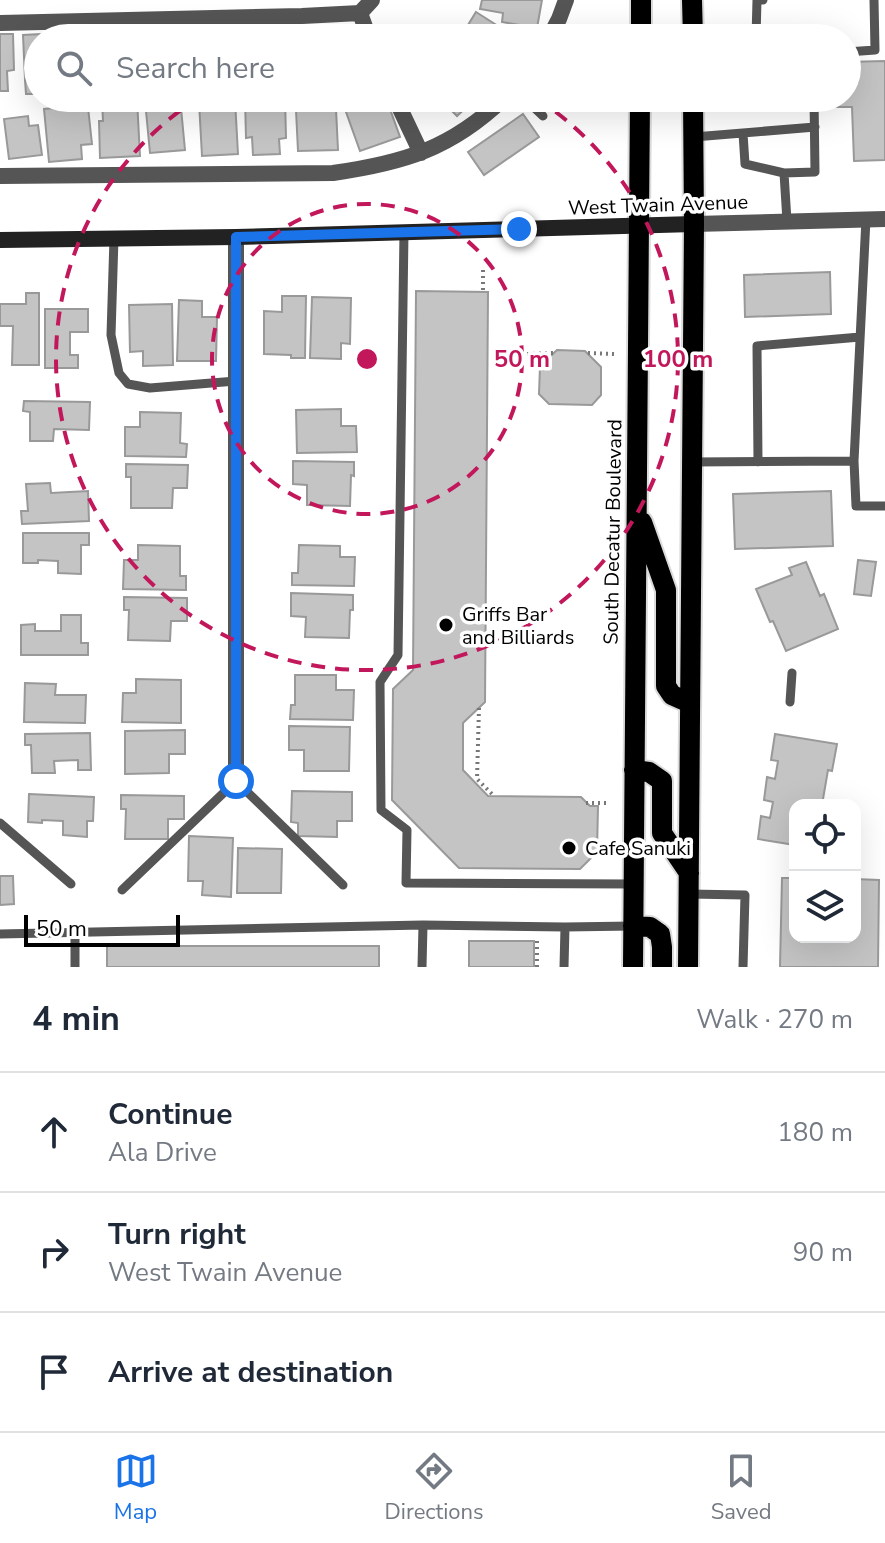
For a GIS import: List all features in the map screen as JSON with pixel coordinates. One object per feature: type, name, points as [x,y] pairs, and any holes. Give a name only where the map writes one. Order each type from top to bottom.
[{"type":"main road","points":[[641,0],[641,24]]},
{"type":"main road","points":[[692,0],[693,24]]},
{"type":"main road","name":"South Decatur Boulevard","points":[[633,967],[640,112]]},
{"type":"main road","points":[[688,967],[693,112]]},
{"type":"main road","name":"West Twain Avenue","points":[[0,240],[236,237],[694,224]]},
{"type":"main road","points":[[637,507],[666,590],[666,686],[672,695],[690,703]]},
{"type":"main road","points":[[634,770],[649,772],[662,781],[662,833],[689,884]]},
{"type":"main road","points":[[633,926],[650,927],[660,934],[662,967]]},
{"type":"street","points":[[0,23],[360,13],[372,0]]},
{"type":"street","points":[[556,24],[566,0]]},
{"type":"street","points":[[360,13],[364,24]]},
{"type":"street","points":[[402,112],[421,153]]},
{"type":"street","points":[[0,176],[333,173],[395,162],[421,153],[453,139],[489,112]]},
{"type":"street","name":"West Twain Avenue","points":[[694,224],[885,219]]},
{"type":"street","points":[[236,237],[236,781]]},
{"type":"lane","points":[[756,24],[757,0],[763,0]]},
{"type":"lane","points":[[861,51],[875,50],[874,0]]},
{"type":"lane","points":[[539,112],[543,116]]},
{"type":"lane","points":[[743,133],[745,164],[784,173],[815,172],[814,112]]},
{"type":"lane","points":[[693,137],[815,127]]},
{"type":"lane","points":[[784,173],[787,221]]},
{"type":"lane","points":[[866,219],[854,461],[856,506],[885,506]]},
{"type":"lane","points":[[404,232],[398,655],[380,682],[380,696],[381,810],[407,830],[406,883],[634,884]]},
{"type":"lane","points":[[114,238],[111,335],[119,373],[128,384],[150,388],[236,381]]},
{"type":"lane","points":[[758,462],[757,346],[860,337]]},
{"type":"lane","points":[[692,462],[854,461]]},
{"type":"lane","points":[[790,702],[792,673]]},
{"type":"lane","points":[[122,890],[236,781],[343,885]]},
{"type":"lane","points":[[0,823],[71,884]]},
{"type":"lane","points":[[689,884],[745,895],[743,967]]},
{"type":"lane","points":[[0,934],[423,925],[633,926]]},
{"type":"lane","points":[[422,967],[423,925]]},
{"type":"lane","points":[[564,967],[565,927]]},
{"type":"lane","points":[[75,932],[75,967]]},
{"type":"path","points":[[483,270],[483,292]]},
{"type":"path","points":[[527,354],[553,353]]},
{"type":"path","points":[[588,353],[615,354]]},
{"type":"path","points":[[479,708],[477,779],[494,796]]},
{"type":"path","points":[[586,803],[609,803]]},
{"type":"path","points":[[537,967],[537,941],[564,941]]},
{"type":"building","points":[[482,0],[542,0],[538,24],[502,22],[503,13],[480,9]]},
{"type":"building","points":[[476,12],[495,24],[469,24]]},
{"type":"building","points":[[0,34],[13,34],[14,70],[7,71],[8,91],[0,91]]},
{"type":"building","points":[[885,61],[885,160],[854,161],[852,112],[861,112],[861,62]]},
{"type":"building","points":[[44,112],[89,112],[92,144],[81,145],[82,159],[49,162]]},
{"type":"building","points":[[103,112],[138,112],[140,156],[100,158],[99,121],[103,121]]},
{"type":"building","points":[[146,112],[181,112],[185,150],[150,153]]},
{"type":"building","points":[[200,112],[236,112],[238,154],[202,156]]},
{"type":"building","points":[[245,112],[285,112],[286,138],[279,139],[280,154],[253,155],[252,137],[246,138]]},
{"type":"building","points":[[296,112],[336,112],[338,150],[298,151]]},
{"type":"building","points":[[346,112],[391,112],[400,137],[360,151]]},
{"type":"building","points":[[523,114],[539,137],[484,175],[468,152]]},
{"type":"building","points":[[28,116],[29,126],[38,125],[42,155],[9,159],[4,119]]},
{"type":"building","points":[[830,272],[831,314],[745,317],[744,275]]},
{"type":"building","points":[[416,291],[488,292],[485,702],[463,723],[463,770],[488,796],[581,797],[590,806],[598,806],[597,852],[580,869],[459,868],[392,800],[393,689],[413,670]]},
{"type":"building","points":[[26,293],[39,293],[39,365],[12,365],[13,326],[0,326],[0,304],[26,304]]},
{"type":"building","points":[[282,296],[306,296],[305,358],[264,354],[264,311],[282,312]]},
{"type":"building","points":[[312,297],[351,298],[350,344],[341,343],[341,359],[310,358]]},
{"type":"building","points":[[179,300],[202,301],[202,317],[217,317],[216,361],[177,361]]},
{"type":"building","points":[[172,304],[173,365],[143,366],[143,351],[130,352],[129,305]]},
{"type":"building","points":[[45,309],[88,309],[88,332],[70,332],[70,355],[78,355],[78,368],[45,368]]},
{"type":"building","points":[[557,350],[585,351],[601,367],[601,395],[592,405],[549,404],[539,394],[540,366]]},
{"type":"building","points":[[24,401],[90,402],[89,430],[54,429],[53,441],[30,441],[30,412],[23,411]]},
{"type":"building","points":[[341,409],[341,426],[356,426],[357,452],[297,453],[296,410]]},
{"type":"building","points":[[140,412],[181,413],[180,443],[187,444],[186,457],[125,456],[125,427],[140,427]]},
{"type":"building","points":[[293,461],[354,462],[350,506],[307,505],[307,485],[293,484]]},
{"type":"building","points":[[126,464],[188,465],[187,488],[173,488],[172,508],[131,508],[131,477],[126,477]]},
{"type":"building","points":[[50,483],[51,493],[88,491],[89,521],[22,524],[21,511],[28,511],[26,484]]},
{"type":"building","points":[[831,491],[833,546],[735,549],[733,494]]},
{"type":"building","points":[[23,533],[89,533],[89,545],[81,545],[81,574],[58,573],[58,561],[23,563]]},
{"type":"building","points":[[138,545],[180,546],[180,576],[186,576],[186,590],[123,589],[124,560],[138,560]]},
{"type":"building","points":[[299,545],[340,546],[340,557],[355,557],[354,586],[292,585],[292,573],[298,573]]},
{"type":"building","points":[[858,560],[876,562],[871,596],[854,594]]},
{"type":"building","points":[[806,562],[820,596],[824,594],[838,629],[786,651],[756,589],[792,575],[789,568]]},
{"type":"building","points":[[291,593],[353,595],[349,638],[305,637],[306,617],[291,616]]},
{"type":"building","points":[[124,597],[187,598],[187,621],[171,621],[170,641],[128,640],[129,610],[124,610]]},
{"type":"building","points":[[61,615],[81,615],[81,643],[88,643],[88,655],[21,655],[21,625],[35,624],[35,631],[61,631]]},
{"type":"building","points":[[295,675],[336,675],[336,690],[354,690],[353,720],[290,719],[291,705],[295,705]]},
{"type":"building","points":[[136,679],[181,680],[181,723],[122,722],[123,693],[136,693]]},
{"type":"building","points":[[25,683],[56,684],[55,695],[86,695],[85,723],[24,722]]},
{"type":"building","points":[[289,726],[350,727],[349,771],[304,771],[304,750],[289,750]]},
{"type":"building","points":[[185,730],[185,754],[169,754],[169,773],[125,774],[125,731]]},
{"type":"building","points":[[90,733],[91,770],[78,770],[78,760],[54,761],[55,773],[32,773],[31,745],[25,745],[25,734]]},
{"type":"building","points":[[775,734],[837,744],[823,799],[789,799],[789,844],[758,839],[761,816],[770,818],[773,802],[764,800],[767,777],[775,779],[778,761],[771,760]]},
{"type":"building","points":[[292,791],[352,792],[352,821],[337,821],[337,837],[298,836],[298,823],[291,822]]},
{"type":"building","points":[[29,794],[94,797],[93,821],[87,821],[87,837],[63,835],[63,821],[28,822]]},
{"type":"building","points":[[121,795],[184,796],[184,819],[168,819],[168,839],[125,839],[126,809],[121,809]]},
{"type":"building","points":[[189,836],[233,838],[231,897],[202,895],[203,881],[188,881]]},
{"type":"building","points":[[238,848],[282,849],[281,893],[237,893]]},
{"type":"building","points":[[0,876],[13,876],[14,904],[0,905]]},
{"type":"building","points":[[782,878],[789,878],[789,943],[861,943],[861,879],[879,880],[878,967],[780,967]]},
{"type":"building","points":[[469,941],[534,941],[534,967],[469,967]]},
{"type":"building","points":[[107,946],[379,946],[379,967],[107,967]]},
{"type":"place","name":"Griffs Bar and Billiards","points":[[446,625]]},
{"type":"place","name":"Cafe Sanuki","points":[[569,848]]},
{"type":"route","points":[[236,781],[236,237],[519,229]]}]
